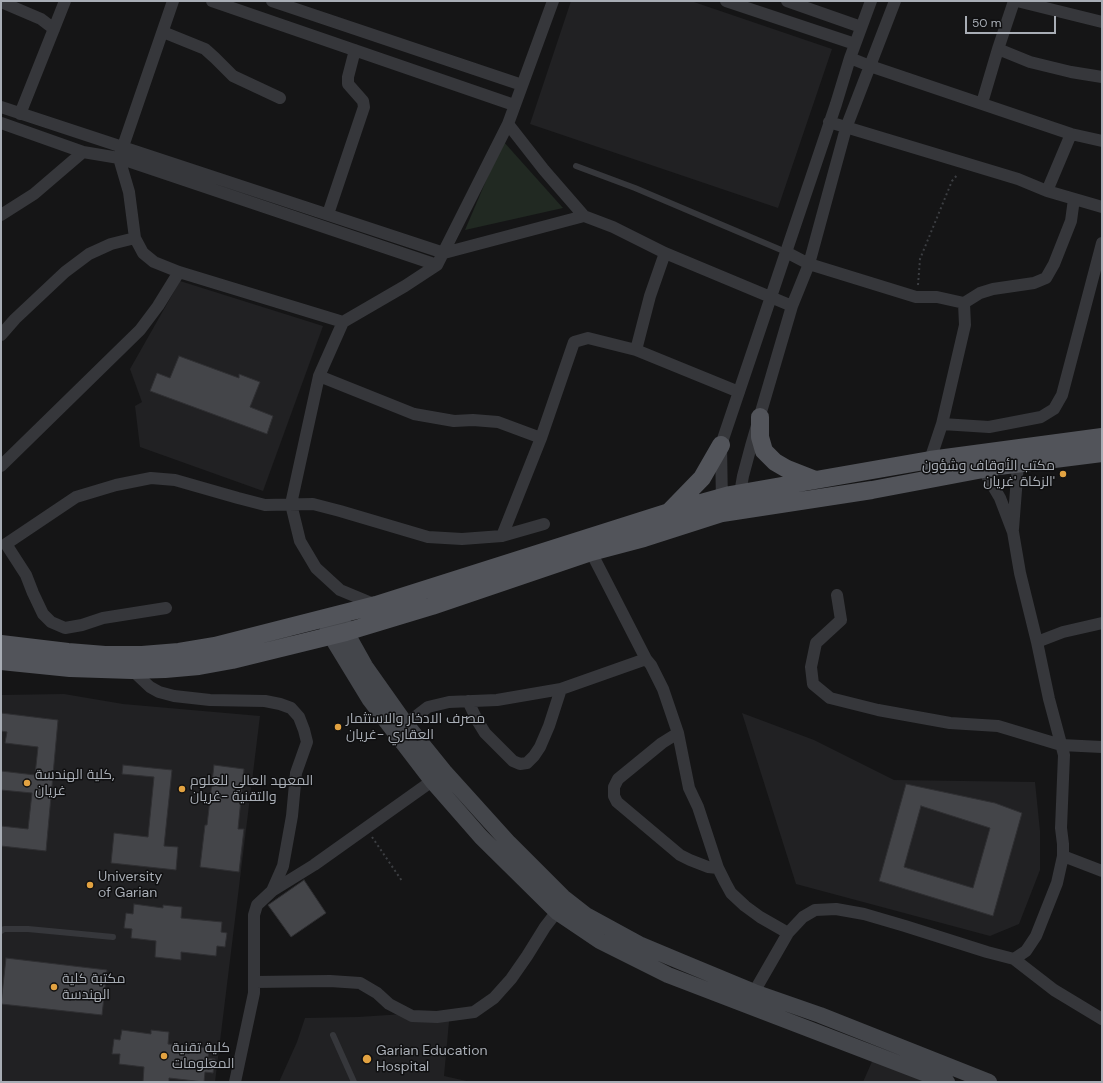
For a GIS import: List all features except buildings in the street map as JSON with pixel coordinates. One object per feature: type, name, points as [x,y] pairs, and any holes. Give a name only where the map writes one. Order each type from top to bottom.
[{"type":"main road","points":[[760,417],[760,437],[764,451],[775,462],[787,469],[816,480]]},
{"type":"main road","points":[[1,661],[70,668],[132,670],[165,669],[225,661],[339,634],[432,606],[591,552],[644,538],[731,504],[816,480],[930,460],[1102,437]]},
{"type":"main road","points":[[669,512],[702,478],[721,445]]},
{"type":"main road","points":[[1,644],[105,655],[142,655],[179,652],[215,646],[376,605],[669,512],[731,504],[786,502],[872,490],[983,469],[1102,452]]},
{"type":"main road","points":[[332,616],[370,700],[432,782],[481,837],[562,906],[600,941],[668,975],[947,1082]]},
{"type":"main road","points":[[339,634],[365,666],[406,724],[444,771],[509,843],[562,906],[586,915],[641,945],[754,992],[862,1031],[989,1082]]},
{"type":"main road","points":[[856,1047],[862,1031]]},
{"type":"street","points":[[20,114],[65,1]]},
{"type":"street","points":[[173,1],[124,147],[118,158],[130,192],[135,238],[143,253],[154,262],[179,272],[343,322]]},
{"type":"street","points":[[212,1],[514,105]]},
{"type":"street","points":[[272,1],[522,85]]},
{"type":"street","points":[[376,605],[340,590],[316,568],[300,541],[291,504],[319,376],[343,322],[405,286],[437,265],[508,124],[554,1]]},
{"type":"street","points":[[726,1],[855,44]]},
{"type":"street","points":[[787,1],[817,6],[862,27]]},
{"type":"street","points":[[731,504],[721,445],[850,58],[871,1]]},
{"type":"street","points":[[731,504],[743,476],[792,306],[809,264],[846,128],[895,1]]},
{"type":"street","points":[[982,103],[1014,1]]},
{"type":"street","points":[[1018,1],[1102,22]]},
{"type":"street","points":[[1,2],[41,19],[54,29]]},
{"type":"street","points":[[808,29],[817,6]]},
{"type":"street","points":[[163,32],[205,49],[233,76],[280,98]]},
{"type":"street","points":[[998,48],[1030,62],[1070,72],[1102,77]]},
{"type":"street","points":[[328,214],[364,107],[363,101],[348,84],[348,77],[355,50]]},
{"type":"street","points":[[850,58],[1071,134],[1102,141]]},
{"type":"street","points":[[1,107],[444,253],[584,216]]},
{"type":"street","points":[[829,122],[1018,179],[1047,191],[1102,207]]},
{"type":"street","points":[[1,124],[83,152],[118,158],[437,265]]},
{"type":"street","points":[[508,124],[544,170],[584,216],[613,227],[665,253],[792,306]]},
{"type":"street","points":[[1047,191],[1071,134]]},
{"type":"street","points":[[1,215],[44,186],[83,152]]},
{"type":"street","points":[[786,252],[809,264],[916,297],[937,298],[964,303],[980,293],[993,289],[1034,283],[1046,278],[1054,264],[1071,221],[1074,199]]},
{"type":"street","points":[[1,335],[15,319],[65,272],[89,254],[112,244],[135,238]]},
{"type":"street","points":[[942,424],[989,427],[1041,417],[1054,409],[1062,395],[1102,243]]},
{"type":"street","points":[[636,350],[650,296],[665,253]]},
{"type":"street","points":[[1,466],[140,330],[158,306],[179,272]]},
{"type":"street","points":[[930,460],[942,424],[965,325],[964,303]]},
{"type":"street","points":[[502,536],[541,438],[574,342],[588,338],[636,350],[739,392]]},
{"type":"street","points":[[319,376],[414,414],[454,421],[473,420],[498,422],[541,438]]},
{"type":"street","points":[[1013,532],[1018,464]]},
{"type":"street","points":[[983,469],[1000,498],[1013,532],[1020,573],[1049,699],[1064,755],[1061,828],[1063,856],[1056,883],[1036,936],[1026,951],[1014,959]]},
{"type":"street","points":[[166,608],[103,618],[82,625],[65,628],[51,622],[43,614],[26,575],[3,543],[76,497],[116,485],[151,478],[175,480],[265,504],[312,504],[428,537],[462,538],[502,536],[544,524]]},
{"type":"street","points":[[591,552],[663,689],[678,733],[689,788],[698,807],[718,868],[731,893],[760,917],[788,933]]},
{"type":"street","points":[[837,595],[841,620],[816,643],[811,667],[813,684],[830,698],[878,710],[950,723],[998,726],[1061,745],[1102,747]]},
{"type":"street","points":[[1037,642],[1063,632],[1102,623]]},
{"type":"street","points":[[406,724],[428,707],[449,702],[496,700],[561,689],[646,659]]},
{"type":"street","points":[[132,670],[150,688],[166,694],[210,700],[247,700],[280,704],[291,708],[299,716],[306,742],[296,773],[292,816],[283,866],[272,891]]},
{"type":"street","points":[[468,702],[485,733],[513,761],[520,764],[526,763],[534,756],[540,747],[549,726],[561,689]]},
{"type":"street","points":[[678,733],[658,746],[618,779],[614,787],[614,796],[617,802],[680,855],[708,867],[718,868]]},
{"type":"street","points":[[235,1082],[254,993],[254,915],[257,905],[272,891],[314,865],[432,782]]},
{"type":"street","points":[[1063,856],[1102,871]]},
{"type":"street","points":[[255,982],[330,981],[360,983],[377,993],[389,1004],[412,1016],[437,1017],[474,1012],[494,998],[510,979],[527,956],[545,927],[562,906]]},
{"type":"street","points":[[754,992],[788,933],[803,917],[815,910],[836,909],[878,918],[1014,959],[1054,990],[1102,1019]]},
{"type":"lane","points":[[576,166],[635,188],[786,252]]},
{"type":"lane","points":[[1,931],[4,929],[28,929],[113,937]]},
{"type":"lane","points":[[333,1035],[354,1082]]},
{"type":"path","points":[[916,297],[920,259],[952,181],[967,164]]},
{"type":"path","points":[[367,828],[402,881]]},
{"type":"shaded area","points":[[571,1],[691,1],[832,49],[778,208],[530,124]]},
{"type":"shaded area","points":[[503,141],[563,208],[465,230]]},
{"type":"shaded area","points":[[180,281],[323,326],[263,491],[140,447],[135,406],[142,402],[130,369]]},
{"type":"shaded area","name":"University of Garian","points":[[64,694],[123,704],[260,716],[215,1082],[1,1082],[1,695]]},
{"type":"shaded area","points":[[742,713],[814,740],[894,780],[1035,782],[1040,831],[1040,870],[1019,924],[990,936],[796,884]]},
{"type":"shaded area","name":"Garian Education Hospital","points":[[450,1011],[444,1076],[471,1082],[279,1082],[297,1042],[305,1018],[358,1017]]},
{"type":"shaded area","points":[[874,1057],[934,1082],[863,1082]]},
{"type":"place","name":"مكتب الأوقاف وشؤون الزكاة 'غريان'","points":[[1063,474]]},
{"type":"place","name":"مصرف الادخار والاستثمار العقاري -غريان","points":[[338,727]]},
{"type":"place","name":"كلية الهندسة, غريان","points":[[27,783]]},
{"type":"place","name":"المعهد العالي للعلوم والتقنية -غريان","points":[[182,789]]},
{"type":"place","name":"University of Garian","points":[[90,885]]},
{"type":"place","name":"مكتبة كلية الهندسة","points":[[54,987]]},
{"type":"place","name":"كلية تقنية المعلومات","points":[[164,1056]]},
{"type":"place","name":"Garian Education Hospital","points":[[367,1059]]}]
